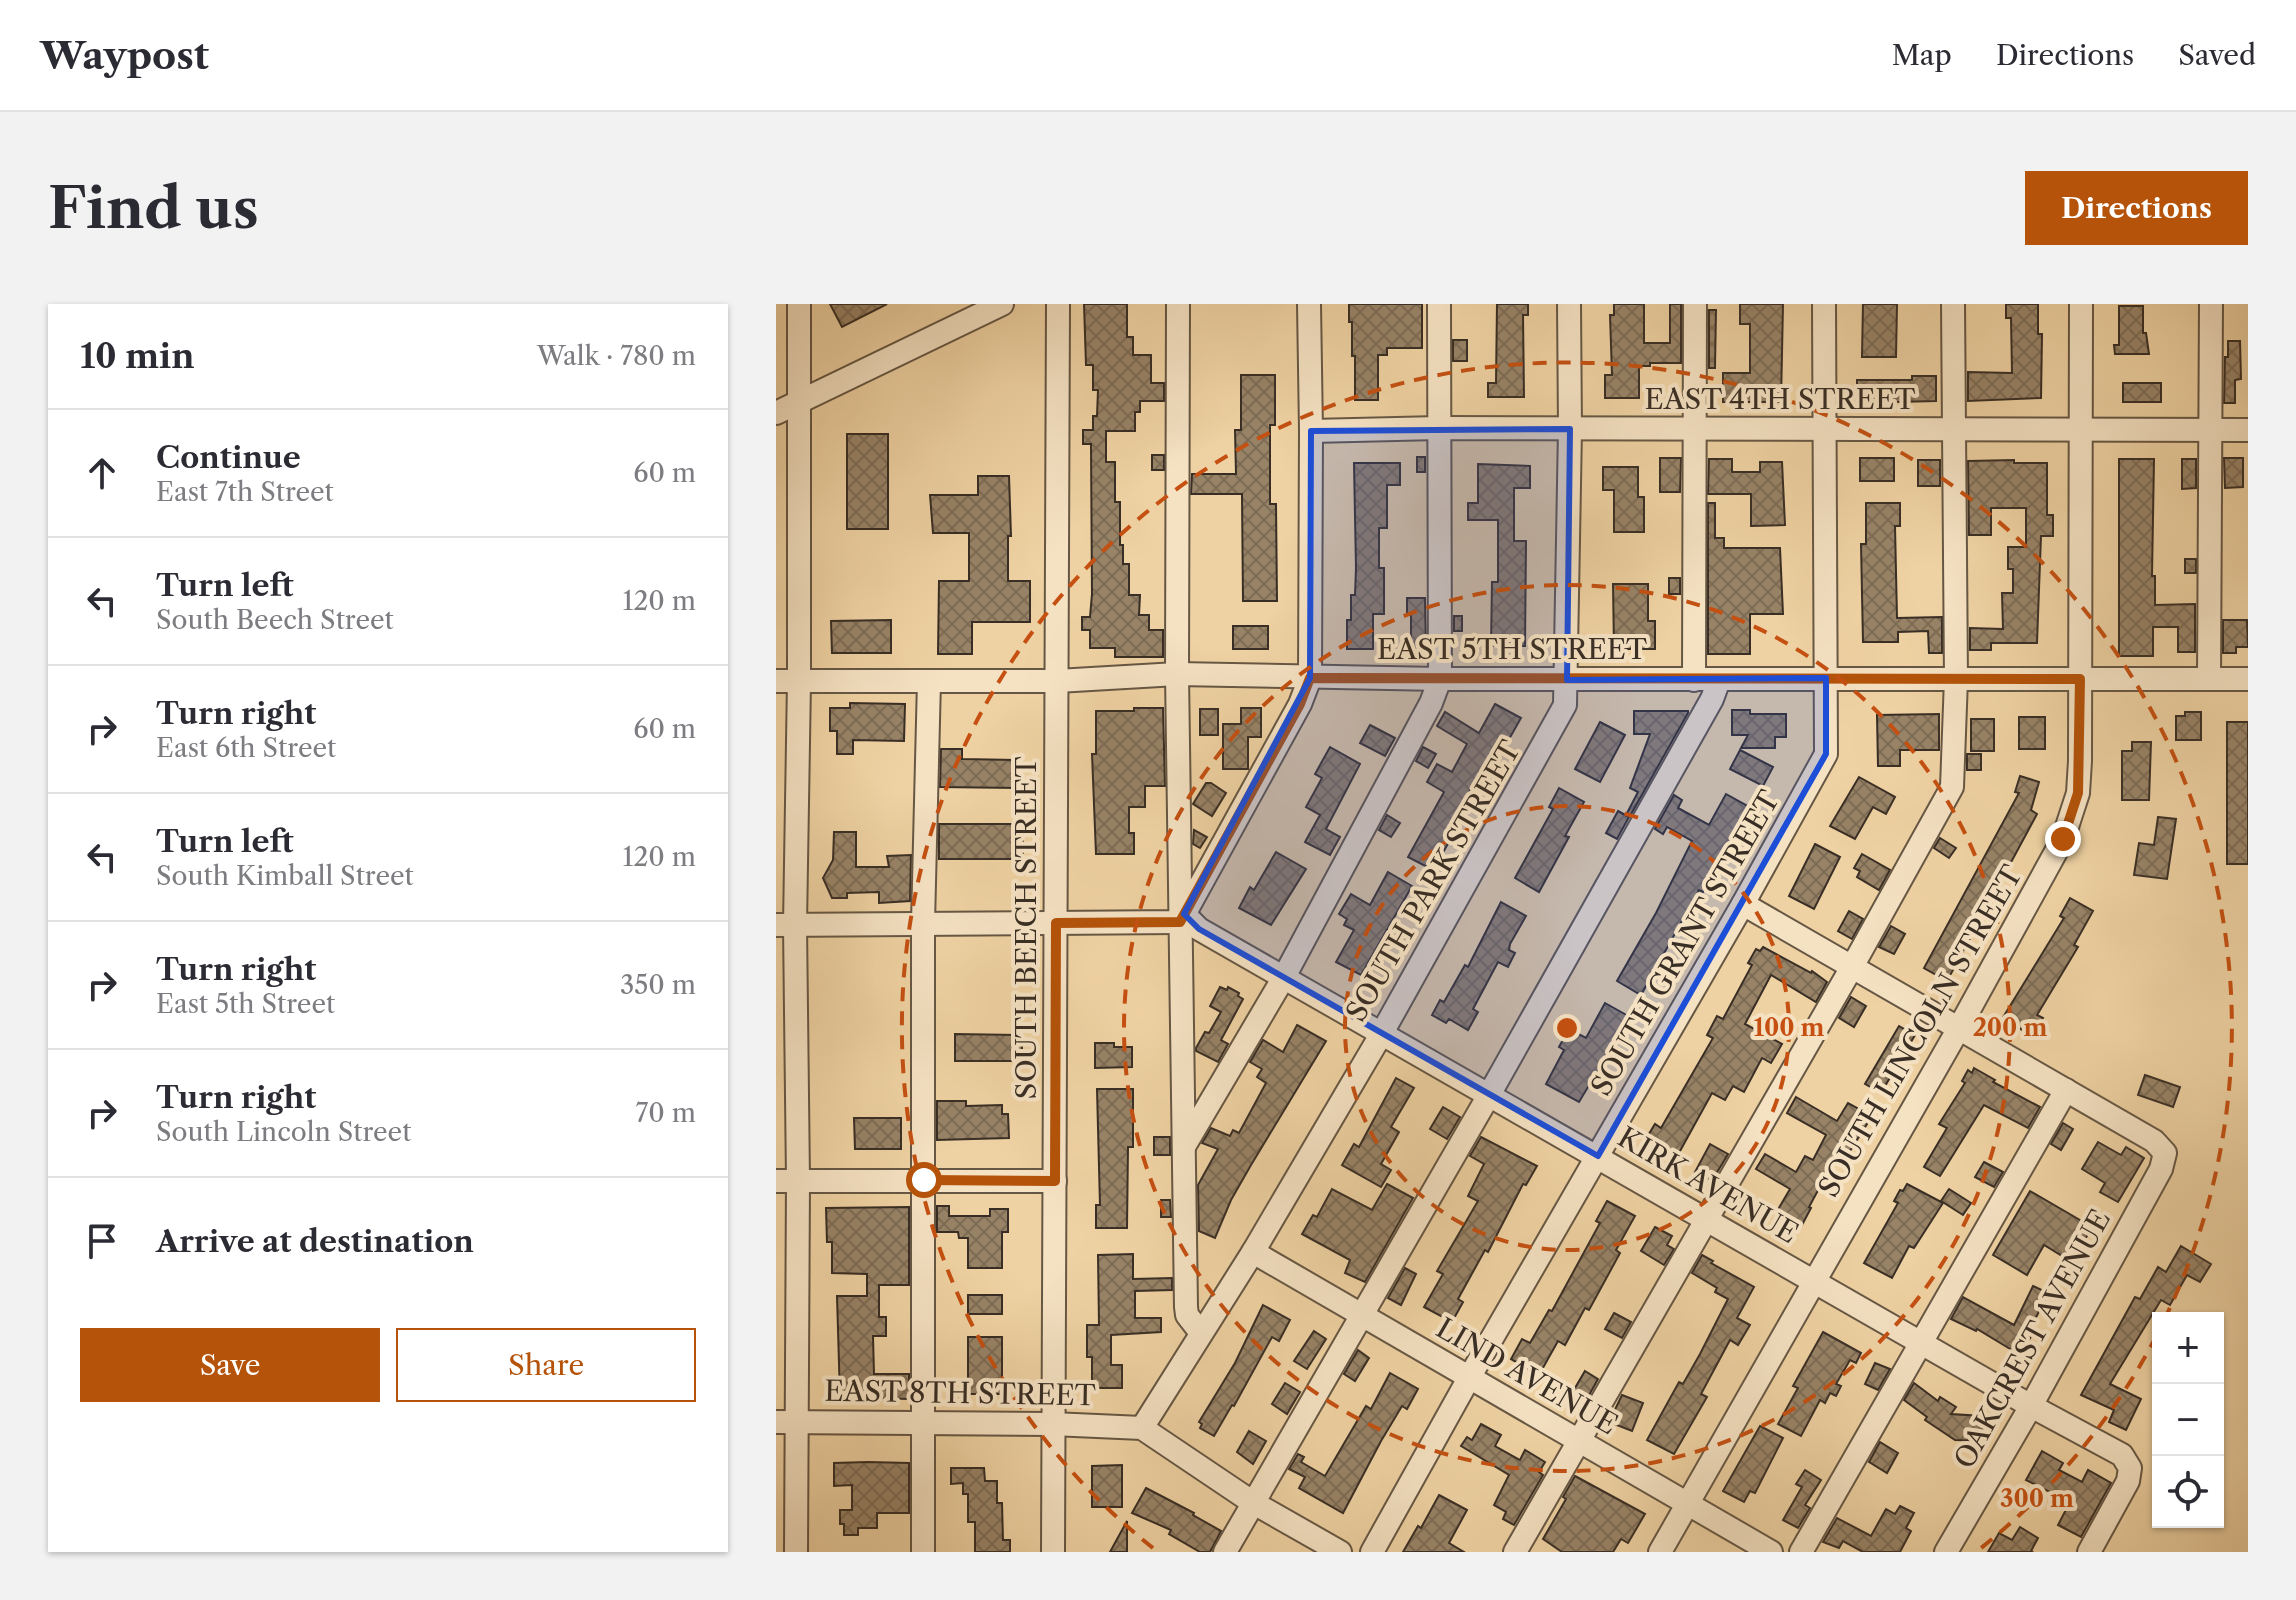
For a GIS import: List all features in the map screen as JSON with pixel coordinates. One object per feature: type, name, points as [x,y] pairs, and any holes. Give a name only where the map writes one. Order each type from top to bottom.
[{"type":"street","points":[[796,1552],[787,1422],[785,925],[799,681],[799,304]]},
{"type":"street","points":[[776,413],[1002,304]]},
{"type":"street","name":"SOUTH BEECH STREET","points":[[1053,1552],[1058,304]]},
{"type":"street","points":[[1178,304],[1177,674],[1186,1307],[1187,1315],[1201,1333]]},
{"type":"street","points":[[1182,918],[1300,704],[1310,678],[1309,304]]},
{"type":"street","points":[[1184,1147],[1284,977],[1431,703],[1440,679],[1439,304]]},
{"type":"street","name":"SOUTH PARK STREET","points":[[1142,1428],[1253,1252],[1382,1033],[1561,716],[1567,680],[1569,304]]},
{"type":"street","points":[[1694,680],[1695,304]]},
{"type":"street","name":"SOUTH GRANT STREET","points":[[1372,1552],[1826,754],[1824,304]]},
{"type":"street","points":[[1515,1552],[1852,967],[1952,787],[1956,679],[1953,304]]},
{"type":"street","name":"SOUTH LINCOLN STREET","points":[[1660,1552],[1812,1280],[1959,1028],[2063,839],[2078,793],[2081,304]]},
{"type":"street","points":[[2209,679],[2211,304]]},
{"type":"street","name":"EAST 4TH STREET","points":[[1311,431],[1439,428],[2248,430]]},
{"type":"street","name":"EAST 5TH STREET","points":[[776,681],[1057,681],[1177,674],[1567,680],[2248,679]]},
{"type":"street","points":[[1225,1552],[1489,1095],[1712,699],[1719,680]]},
{"type":"street","points":[[923,1552],[923,923],[929,681]]},
{"type":"street","points":[[1743,904],[2066,1090],[1801,1552]]},
{"type":"street","points":[[785,925],[1056,923],[1182,918]]},
{"type":"street","name":"KIRK AVENUE","points":[[1182,918],[2031,1406],[2122,1455],[2130,1468],[2128,1481],[2089,1552]]},
{"type":"street","name":"OAKCREST AVENUE","points":[[1946,1552],[2031,1406],[2161,1169],[2165,1153],[2154,1141],[2066,1090]]},
{"type":"street","points":[[787,1181],[1055,1181]]},
{"type":"street","name":"LIND AVENUE","points":[[1253,1252],[1771,1552]]},
{"type":"street","name":"EAST 8TH STREET","points":[[787,1422],[1052,1424],[1142,1428]]},
{"type":"street","points":[[1142,1428],[1252,1502],[1340,1552]]},
{"type":"highlighted area","points":[[1570,429],[1567,680],[1826,678],[1826,754],[1598,1156],[1199,929],[1184,914],[1310,678],[1311,431]]},
{"type":"building","points":[[830,304],[887,304],[842,327]]},
{"type":"building","points":[[1084,304],[1127,304],[1127,337],[1133,337],[1133,355],[1151,355],[1151,383],[1164,383],[1164,401],[1140,401],[1140,412],[1135,412],[1135,431],[1106,431],[1106,462],[1115,462],[1115,502],[1120,502],[1120,545],[1123,545],[1123,564],[1129,564],[1129,595],[1140,595],[1139,615],[1149,615],[1149,630],[1163,630],[1163,657],[1115,657],[1115,648],[1090,648],[1090,630],[1082,630],[1082,617],[1090,617],[1092,594],[1091,444],[1083,444],[1083,430],[1093,430],[1098,390],[1093,390],[1093,365],[1086,365]]},
{"type":"building","points":[[1349,304],[1422,304],[1422,348],[1387,348],[1387,355],[1378,355],[1378,400],[1355,400],[1355,356],[1352,356]]},
{"type":"building","points":[[1497,304],[1528,304],[1528,315],[1523,315],[1524,397],[1488,397],[1488,383],[1496,383]]},
{"type":"building","points":[[1614,304],[1644,304],[1644,343],[1670,343],[1670,304],[1681,304],[1681,363],[1639,366],[1639,398],[1605,398],[1605,375],[1612,375],[1610,315],[1614,315]]},
{"type":"building","points":[[1740,304],[1783,304],[1781,402],[1723,402],[1723,373],[1750,373],[1750,324],[1740,324]]},
{"type":"building","points":[[1863,304],[1897,304],[1896,357],[1862,357]]},
{"type":"building","points":[[2006,304],[2038,304],[2038,334],[2042,334],[2041,398],[1968,401],[1968,372],[2012,373],[2011,318],[2006,318]]},
{"type":"building","points":[[2119,306],[2143,306],[2143,333],[2146,333],[2149,354],[2115,354],[2114,345],[2119,345]]},
{"type":"building","points":[[1709,310],[1716,310],[1715,368],[1709,368]]},
{"type":"building","points":[[1453,340],[1467,340],[1467,361],[1453,361]]},
{"type":"building","points":[[2228,341],[2240,341],[2241,379],[2235,380],[2235,403],[2224,403]]},
{"type":"building","points":[[1241,375],[1275,375],[1275,425],[1270,425],[1270,504],[1276,504],[1277,601],[1243,601],[1242,494],[1191,494],[1192,474],[1236,474],[1235,430],[1241,430]]},
{"type":"building","points":[[1912,376],[1936,376],[1936,401],[1857,403],[1857,380],[1912,380]]},
{"type":"building","points":[[2123,383],[2161,383],[2161,402],[2123,402]]},
{"type":"building","points":[[847,434],[888,434],[888,529],[847,529]]},
{"type":"building","points":[[1152,455],[1164,455],[1164,470],[1152,470]]},
{"type":"building","points":[[1417,457],[1425,457],[1425,472],[1417,472]]},
{"type":"building","points":[[1660,458],[1681,458],[1680,492],[1660,492]]},
{"type":"building","points":[[1860,458],[1894,458],[1894,481],[1860,481]]},
{"type":"building","points":[[2224,458],[2243,458],[2243,487],[2225,488]]},
{"type":"building","points":[[1709,459],[1732,459],[1732,472],[1760,472],[1760,462],[1782,462],[1785,525],[1751,526],[1751,494],[1708,494]]},
{"type":"building","points":[[2119,459],[2154,459],[2152,576],[2155,576],[2155,605],[2195,604],[2195,652],[2178,652],[2178,627],[2153,627],[2153,656],[2119,656]]},
{"type":"building","points":[[2182,459],[2196,459],[2196,488],[2182,489]]},
{"type":"building","points":[[1918,460],[1940,460],[1940,486],[1918,486]]},
{"type":"building","points":[[2014,460],[2014,463],[2047,463],[2047,515],[2053,515],[2053,536],[2041,536],[2037,643],[1991,643],[1991,650],[1970,650],[1970,628],[2003,629],[2002,593],[2013,593],[2013,569],[2008,569],[2008,547],[2026,547],[2026,508],[1991,508],[1991,535],[1969,535],[1968,461]]},
{"type":"building","points":[[1354,463],[1400,463],[1400,485],[1387,485],[1387,528],[1379,528],[1379,568],[1384,568],[1384,614],[1373,614],[1373,649],[1347,649],[1347,620],[1351,620],[1351,595],[1355,595]]},
{"type":"building","points":[[1478,464],[1530,466],[1530,488],[1514,488],[1514,541],[1526,541],[1525,646],[1491,646],[1492,582],[1498,582],[1498,520],[1468,520],[1468,503],[1478,503]]},
{"type":"building","points":[[1603,467],[1638,467],[1638,497],[1644,497],[1644,532],[1614,532],[1614,490],[1603,490]]},
{"type":"building","points":[[978,476],[1009,476],[1011,536],[1008,536],[1008,581],[1030,581],[1030,622],[972,622],[972,654],[938,654],[939,581],[969,581],[969,533],[933,533],[930,495],[978,495]]},
{"type":"building","points":[[1708,503],[1715,503],[1715,538],[1724,538],[1724,548],[1780,548],[1783,614],[1750,614],[1750,654],[1708,654]]},
{"type":"building","points":[[1866,503],[1900,503],[1900,526],[1895,526],[1897,618],[1942,617],[1942,653],[1929,653],[1928,631],[1898,632],[1898,642],[1863,642],[1861,544],[1866,544]]},
{"type":"building","points":[[2185,559],[2196,559],[2196,573],[2185,573]]},
{"type":"building","points":[[1669,578],[1680,578],[1680,594],[1669,594]]},
{"type":"building","points":[[1613,584],[1648,584],[1648,621],[1655,621],[1655,649],[1614,649]]},
{"type":"building","points":[[1407,598],[1425,598],[1426,651],[1411,651],[1411,614],[1407,614]]},
{"type":"building","points":[[1454,616],[1462,616],[1462,631],[1454,631]]},
{"type":"building","points":[[891,620],[891,653],[832,653],[831,621]]},
{"type":"building","points":[[2223,620],[2247,620],[2248,647],[2236,647],[2236,653],[2223,653]]},
{"type":"building","points":[[1233,626],[1268,626],[1268,649],[1233,649]]},
{"type":"building","points":[[850,703],[905,704],[904,741],[853,740],[853,754],[837,754],[837,731],[830,731],[830,708],[850,708]]},
{"type":"building","points":[[1495,704],[1521,718],[1508,741],[1499,737],[1455,818],[1461,821],[1433,870],[1408,857],[1444,792],[1427,782],[1437,764],[1452,772],[1467,744],[1437,726],[1445,712],[1479,733]]},
{"type":"building","points":[[1134,708],[1163,708],[1165,786],[1145,786],[1145,807],[1129,807],[1129,833],[1134,833],[1134,854],[1096,854],[1092,754],[1096,754],[1096,711],[1134,711]]},
{"type":"building","points":[[1241,708],[1261,708],[1261,737],[1248,737],[1248,769],[1223,769],[1223,724],[1241,724]]},
{"type":"building","points":[[1200,709],[1218,709],[1218,735],[1200,735]]},
{"type":"building","points":[[1732,710],[1750,710],[1750,714],[1786,714],[1786,737],[1775,737],[1775,748],[1741,748],[1748,735],[1732,735]]},
{"type":"building","points":[[1634,711],[1688,713],[1630,816],[1627,813],[1638,792],[1630,788],[1650,734],[1634,734]]},
{"type":"building","points":[[2185,712],[2201,712],[2201,740],[2176,740],[2176,716],[2185,716]]},
{"type":"building","points":[[1939,714],[1939,750],[1900,750],[1900,766],[1878,766],[1877,715]]},
{"type":"building","points":[[2019,717],[2045,717],[2045,749],[2019,749]]},
{"type":"building","points":[[1971,719],[1994,719],[1994,751],[1971,751]]},
{"type":"building","points":[[1600,722],[1625,735],[1600,782],[1575,769]]},
{"type":"building","points":[[2227,722],[2248,722],[2248,864],[2227,864]]},
{"type":"building","points":[[1370,725],[1395,738],[1385,756],[1360,743]]},
{"type":"building","points":[[2132,742],[2151,742],[2149,800],[2122,800],[2122,751],[2132,751]]},
{"type":"building","points":[[1330,747],[1360,764],[1326,829],[1340,837],[1330,855],[1305,842],[1320,815],[1306,807],[1322,778],[1315,774]]},
{"type":"building","points":[[1423,747],[1436,754],[1428,768],[1416,761]]},
{"type":"building","points":[[941,749],[962,749],[962,759],[1016,760],[1016,788],[940,787]]},
{"type":"building","points":[[1740,750],[1773,767],[1763,786],[1730,769]]},
{"type":"building","points":[[1967,754],[1981,754],[1981,770],[1967,770]]},
{"type":"building","points":[[2020,776],[2039,782],[2031,810],[2037,814],[1947,981],[1924,968],[2019,793],[2015,792]]},
{"type":"building","points":[[1859,777],[1895,797],[1886,814],[1873,807],[1855,839],[1830,826]]},
{"type":"building","points":[[1206,783],[1226,793],[1212,816],[1193,804]]},
{"type":"building","points":[[1559,788],[1584,802],[1539,892],[1515,878],[1553,809],[1549,807]]},
{"type":"building","points":[[1726,794],[1751,808],[1703,892],[1699,890],[1641,995],[1617,981],[1692,841],[1667,827],[1663,834],[1655,829],[1674,795],[1682,800],[1678,808],[1709,825]]},
{"type":"building","points":[[1618,811],[1629,817],[1617,839],[1606,833]]},
{"type":"building","points":[[1387,815],[1400,823],[1391,837],[1379,830]]},
{"type":"building","points":[[2158,817],[2176,819],[2167,879],[2134,875],[2139,843],[2154,845]]},
{"type":"building","points":[[939,824],[1023,824],[1023,859],[939,859]]},
{"type":"building","points":[[1194,830],[1207,837],[1200,848],[1193,844]]},
{"type":"building","points":[[834,832],[856,832],[856,867],[889,867],[887,856],[911,855],[910,901],[879,903],[879,892],[847,893],[847,898],[832,898],[823,878],[833,860]]},
{"type":"building","points":[[1940,838],[1956,848],[1949,858],[1934,848]]},
{"type":"building","points":[[1815,844],[1840,857],[1814,909],[1789,896]]},
{"type":"building","points":[[1276,852],[1306,869],[1271,925],[1239,908],[1250,887],[1254,890]]},
{"type":"building","points":[[1862,854],[1890,870],[1879,890],[1857,877],[1860,871],[1854,868]]},
{"type":"building","points":[[1388,872],[1412,886],[1361,975],[1336,962],[1354,930],[1344,925],[1347,919],[1339,914],[1351,894],[1370,905]]},
{"type":"building","points":[[2070,898],[2093,911],[2074,945],[2078,947],[2037,1015],[2043,1018],[2033,1036],[2002,1019],[2064,918],[2060,916]]},
{"type":"building","points":[[1501,902],[1526,916],[1510,944],[1509,950],[1515,953],[1508,967],[1498,962],[1473,1009],[1478,1012],[1468,1030],[1449,1019],[1446,1023],[1432,1015],[1440,1000],[1444,1002],[1465,965],[1468,967]]},
{"type":"building","points":[[1849,911],[1863,919],[1852,939],[1838,931]]},
{"type":"building","points":[[1891,926],[1905,934],[1894,954],[1879,947]]},
{"type":"building","points":[[1763,947],[1812,971],[1827,982],[1816,1002],[1771,975],[1745,1024],[1782,1044],[1771,1063],[1762,1058],[1744,1092],[1733,1086],[1725,1100],[1712,1093],[1675,1160],[1644,1142],[1655,1124],[1661,1128],[1713,1038],[1707,1035],[1717,1016],[1723,1019],[1752,965],[1748,963],[1756,949],[1760,951]]},
{"type":"building","points":[[1220,987],[1227,990],[1228,987],[1243,999],[1221,1040],[1228,1044],[1218,1062],[1196,1051],[1196,1048],[1221,1012],[1210,1006]]},
{"type":"building","points":[[1851,997],[1866,1006],[1854,1027],[1839,1018]]},
{"type":"building","points":[[1605,1003],[1630,1017],[1579,1102],[1546,1084],[1564,1050],[1559,1047],[1569,1029],[1586,1038]]},
{"type":"building","points":[[1297,1025],[1326,1041],[1231,1200],[1215,1238],[1199,1231],[1198,1185],[1218,1149],[1202,1143],[1211,1128],[1230,1136],[1233,1130],[1239,1133],[1266,1083],[1257,1077],[1262,1069],[1250,1062],[1263,1040],[1283,1052]]},
{"type":"building","points":[[1899,1026],[1915,1035],[1881,1093],[1865,1084]]},
{"type":"building","points":[[955,1034],[1022,1035],[1022,1061],[955,1061]]},
{"type":"building","points":[[1095,1043],[1132,1047],[1132,1067],[1095,1068]]},
{"type":"building","points":[[1974,1068],[2040,1107],[2028,1128],[1984,1105],[1940,1176],[1924,1167],[1947,1128],[1939,1124],[1965,1083],[1962,1081],[1968,1070],[1972,1073]]},
{"type":"building","points":[[2145,1075],[2180,1087],[2173,1107],[2138,1095]]},
{"type":"building","points":[[1396,1078],[1414,1088],[1391,1127],[1399,1132],[1381,1164],[1391,1170],[1381,1187],[1342,1165],[1354,1144],[1359,1147]]},
{"type":"building","points":[[1097,1089],[1133,1089],[1133,1147],[1128,1147],[1127,1228],[1096,1228],[1096,1205],[1100,1205]]},
{"type":"building","points":[[1796,1097],[1837,1121],[1848,1103],[1872,1116],[1845,1159],[1837,1155],[1801,1227],[1776,1213],[1790,1189],[1756,1169],[1765,1154],[1796,1172],[1805,1156],[1813,1160],[1826,1135],[1787,1113]]},
{"type":"building","points":[[937,1101],[966,1101],[966,1106],[1002,1105],[1002,1114],[1008,1114],[1009,1138],[937,1140]]},
{"type":"building","points":[[1443,1107],[1460,1117],[1447,1139],[1430,1129]]},
{"type":"building","points":[[854,1118],[901,1118],[901,1149],[855,1149]]},
{"type":"building","points":[[2063,1123],[2073,1129],[2061,1150],[2051,1144]]},
{"type":"building","points":[[1154,1137],[1170,1137],[1170,1155],[1154,1155]]},
{"type":"building","points":[[1481,1137],[1537,1166],[1526,1185],[1523,1184],[1488,1252],[1485,1250],[1458,1299],[1463,1302],[1452,1322],[1424,1307],[1443,1274],[1437,1271],[1478,1201],[1468,1196],[1484,1164],[1470,1156]]},
{"type":"building","points":[[2098,1142],[2121,1155],[2126,1147],[2144,1158],[2118,1202],[2100,1192],[2105,1183],[2082,1169]]},
{"type":"building","points":[[1710,1144],[1728,1154],[1712,1181],[1695,1172]]},
{"type":"building","points":[[1984,1162],[2003,1172],[1994,1187],[1975,1177]]},
{"type":"building","points":[[1387,1184],[1413,1198],[1365,1282],[1345,1273],[1350,1260],[1302,1234],[1313,1215],[1317,1217],[1332,1189],[1372,1210]]},
{"type":"building","points":[[1907,1184],[1943,1203],[1914,1248],[1909,1246],[1892,1278],[1864,1263],[1898,1203],[1894,1201]]},
{"type":"building","points":[[1949,1189],[1971,1203],[1963,1215],[1941,1201]]},
{"type":"building","points":[[2030,1191],[2092,1227],[2072,1262],[2044,1245],[2027,1275],[1993,1255]]},
{"type":"building","points":[[1161,1200],[1170,1200],[1171,1217],[1161,1217]]},
{"type":"building","points":[[1607,1201],[1635,1216],[1616,1250],[1620,1253],[1589,1310],[1585,1308],[1565,1345],[1558,1341],[1539,1375],[1511,1359],[1522,1339],[1530,1343],[1549,1310],[1552,1311],[1600,1223],[1596,1221]]},
{"type":"building","points":[[937,1206],[949,1206],[949,1216],[990,1216],[990,1209],[1008,1209],[1008,1232],[1002,1232],[1002,1268],[968,1268],[968,1238],[959,1238],[958,1232],[937,1232]]},
{"type":"building","points":[[909,1207],[909,1285],[879,1285],[879,1317],[886,1317],[886,1336],[873,1336],[874,1374],[909,1374],[909,1399],[840,1397],[837,1296],[867,1296],[867,1274],[832,1273],[832,1242],[827,1242],[826,1208]]},
{"type":"building","points":[[1655,1227],[1672,1236],[1667,1245],[1674,1249],[1664,1265],[1641,1251]]},
{"type":"building","points":[[2181,1246],[2211,1264],[2200,1282],[2187,1275],[2170,1305],[2161,1300],[2110,1384],[2141,1399],[2126,1430],[2109,1422],[2114,1410],[2081,1395],[2135,1297],[2140,1299],[2158,1267],[2166,1272]]},
{"type":"building","points":[[1133,1254],[1133,1279],[1172,1278],[1172,1290],[1135,1291],[1135,1318],[1161,1318],[1161,1332],[1111,1335],[1111,1365],[1122,1365],[1122,1388],[1092,1388],[1092,1357],[1087,1357],[1087,1325],[1099,1325],[1098,1255]]},
{"type":"building","points":[[1702,1255],[1754,1287],[1737,1318],[1750,1325],[1738,1345],[1730,1340],[1701,1394],[1707,1397],[1674,1454],[1647,1440],[1679,1382],[1683,1384],[1728,1299],[1715,1292],[1717,1288],[1692,1273]]},
{"type":"building","points":[[1405,1268],[1416,1274],[1401,1305],[1388,1298]]},
{"type":"building","points":[[2033,1286],[2048,1293],[2028,1334],[2032,1335],[2020,1355],[1977,1329],[1951,1319],[1963,1297],[2014,1325]]},
{"type":"building","points":[[968,1295],[1002,1295],[1002,1314],[968,1314]]},
{"type":"building","points":[[1263,1305],[1290,1320],[1279,1341],[1272,1337],[1214,1436],[1200,1428],[1202,1424],[1199,1422],[1235,1363]]},
{"type":"building","points":[[1614,1313],[1631,1322],[1622,1338],[1605,1329]]},
{"type":"building","points":[[1314,1331],[1326,1339],[1307,1369],[1294,1361]]},
{"type":"building","points":[[1823,1332],[1861,1353],[1856,1363],[1850,1360],[1836,1384],[1841,1386],[1836,1396],[1830,1393],[1825,1403],[1820,1400],[1801,1436],[1778,1424],[1798,1388],[1793,1386]]},
{"type":"building","points":[[968,1337],[1002,1337],[1002,1394],[968,1394]]},
{"type":"building","points":[[1358,1350],[1369,1358],[1355,1381],[1344,1374]]},
{"type":"building","points":[[1875,1363],[1890,1369],[1878,1390],[1865,1384]]},
{"type":"building","points":[[1585,1371],[1598,1379],[1582,1408],[1568,1400]]},
{"type":"building","points":[[1390,1373],[1418,1389],[1407,1409],[1402,1406],[1343,1513],[1299,1488],[1305,1477],[1289,1469],[1298,1454],[1304,1457],[1301,1462],[1325,1476],[1366,1406],[1371,1409]]},
{"type":"building","points":[[1285,1383],[1300,1392],[1287,1414],[1272,1404]]},
{"type":"building","points":[[1914,1383],[1938,1401],[1940,1397],[1956,1407],[1951,1414],[1983,1416],[1982,1441],[1955,1440],[1925,1420],[1927,1417],[1904,1400]]},
{"type":"building","points":[[1622,1395],[1643,1403],[1632,1431],[1609,1422]]},
{"type":"building","points":[[1481,1424],[1501,1435],[1495,1446],[1520,1460],[1525,1450],[1545,1462],[1539,1472],[1543,1475],[1514,1525],[1503,1519],[1506,1512],[1494,1505],[1509,1475],[1461,1446],[1467,1437],[1472,1440]]},
{"type":"building","points":[[1760,1426],[1783,1438],[1755,1493],[1750,1491],[1744,1502],[1723,1491]]},
{"type":"building","points":[[1249,1431],[1266,1441],[1253,1464],[1237,1452]]},
{"type":"building","points":[[1880,1442],[1898,1453],[1887,1473],[1869,1462]]},
{"type":"building","points":[[2042,1451],[2063,1463],[2059,1470],[2082,1482],[2088,1470],[2111,1483],[2081,1537],[2058,1525],[2070,1502],[2026,1480]]},
{"type":"building","points":[[834,1463],[909,1463],[909,1513],[877,1513],[877,1528],[858,1528],[858,1535],[844,1535],[840,1510],[852,1510],[852,1485],[834,1486]]},
{"type":"building","points":[[1122,1465],[1122,1507],[1092,1507],[1092,1466]]},
{"type":"building","points":[[951,1468],[984,1468],[985,1481],[997,1481],[997,1503],[1002,1503],[1003,1540],[1010,1540],[1010,1552],[975,1552],[975,1522],[968,1522],[968,1494],[963,1494],[963,1483],[951,1484]]},
{"type":"building","points":[[1805,1470],[1821,1480],[1805,1505],[1810,1508],[1798,1528],[1783,1520],[1802,1487],[1796,1484]]},
{"type":"building","points":[[1575,1476],[1645,1514],[1628,1543],[1621,1539],[1613,1552],[1562,1552],[1543,1539]]},
{"type":"building","points":[[1146,1488],[1221,1531],[1210,1552],[1200,1552],[1169,1534],[1171,1530],[1132,1513]]},
{"type":"building","points":[[1439,1495],[1467,1510],[1449,1543],[1464,1552],[1403,1552],[1418,1526],[1421,1528]]},
{"type":"building","points":[[1900,1506],[1914,1513],[1906,1528],[1911,1531],[1900,1552],[1863,1552],[1843,1541],[1839,1548],[1823,1542],[1837,1518],[1871,1536],[1886,1509],[1895,1514]]},
{"type":"building","points":[[1127,1521],[1127,1552],[1110,1552]]},
{"type":"building","points":[[2020,1527],[2038,1538],[2033,1552],[1988,1552],[1999,1533],[2012,1540]]},
{"type":"route","points":[[924,1180],[1055,1181],[1056,923],[1180,922],[1300,704],[1310,678],[2080,679],[2078,793],[2063,839]]}]
